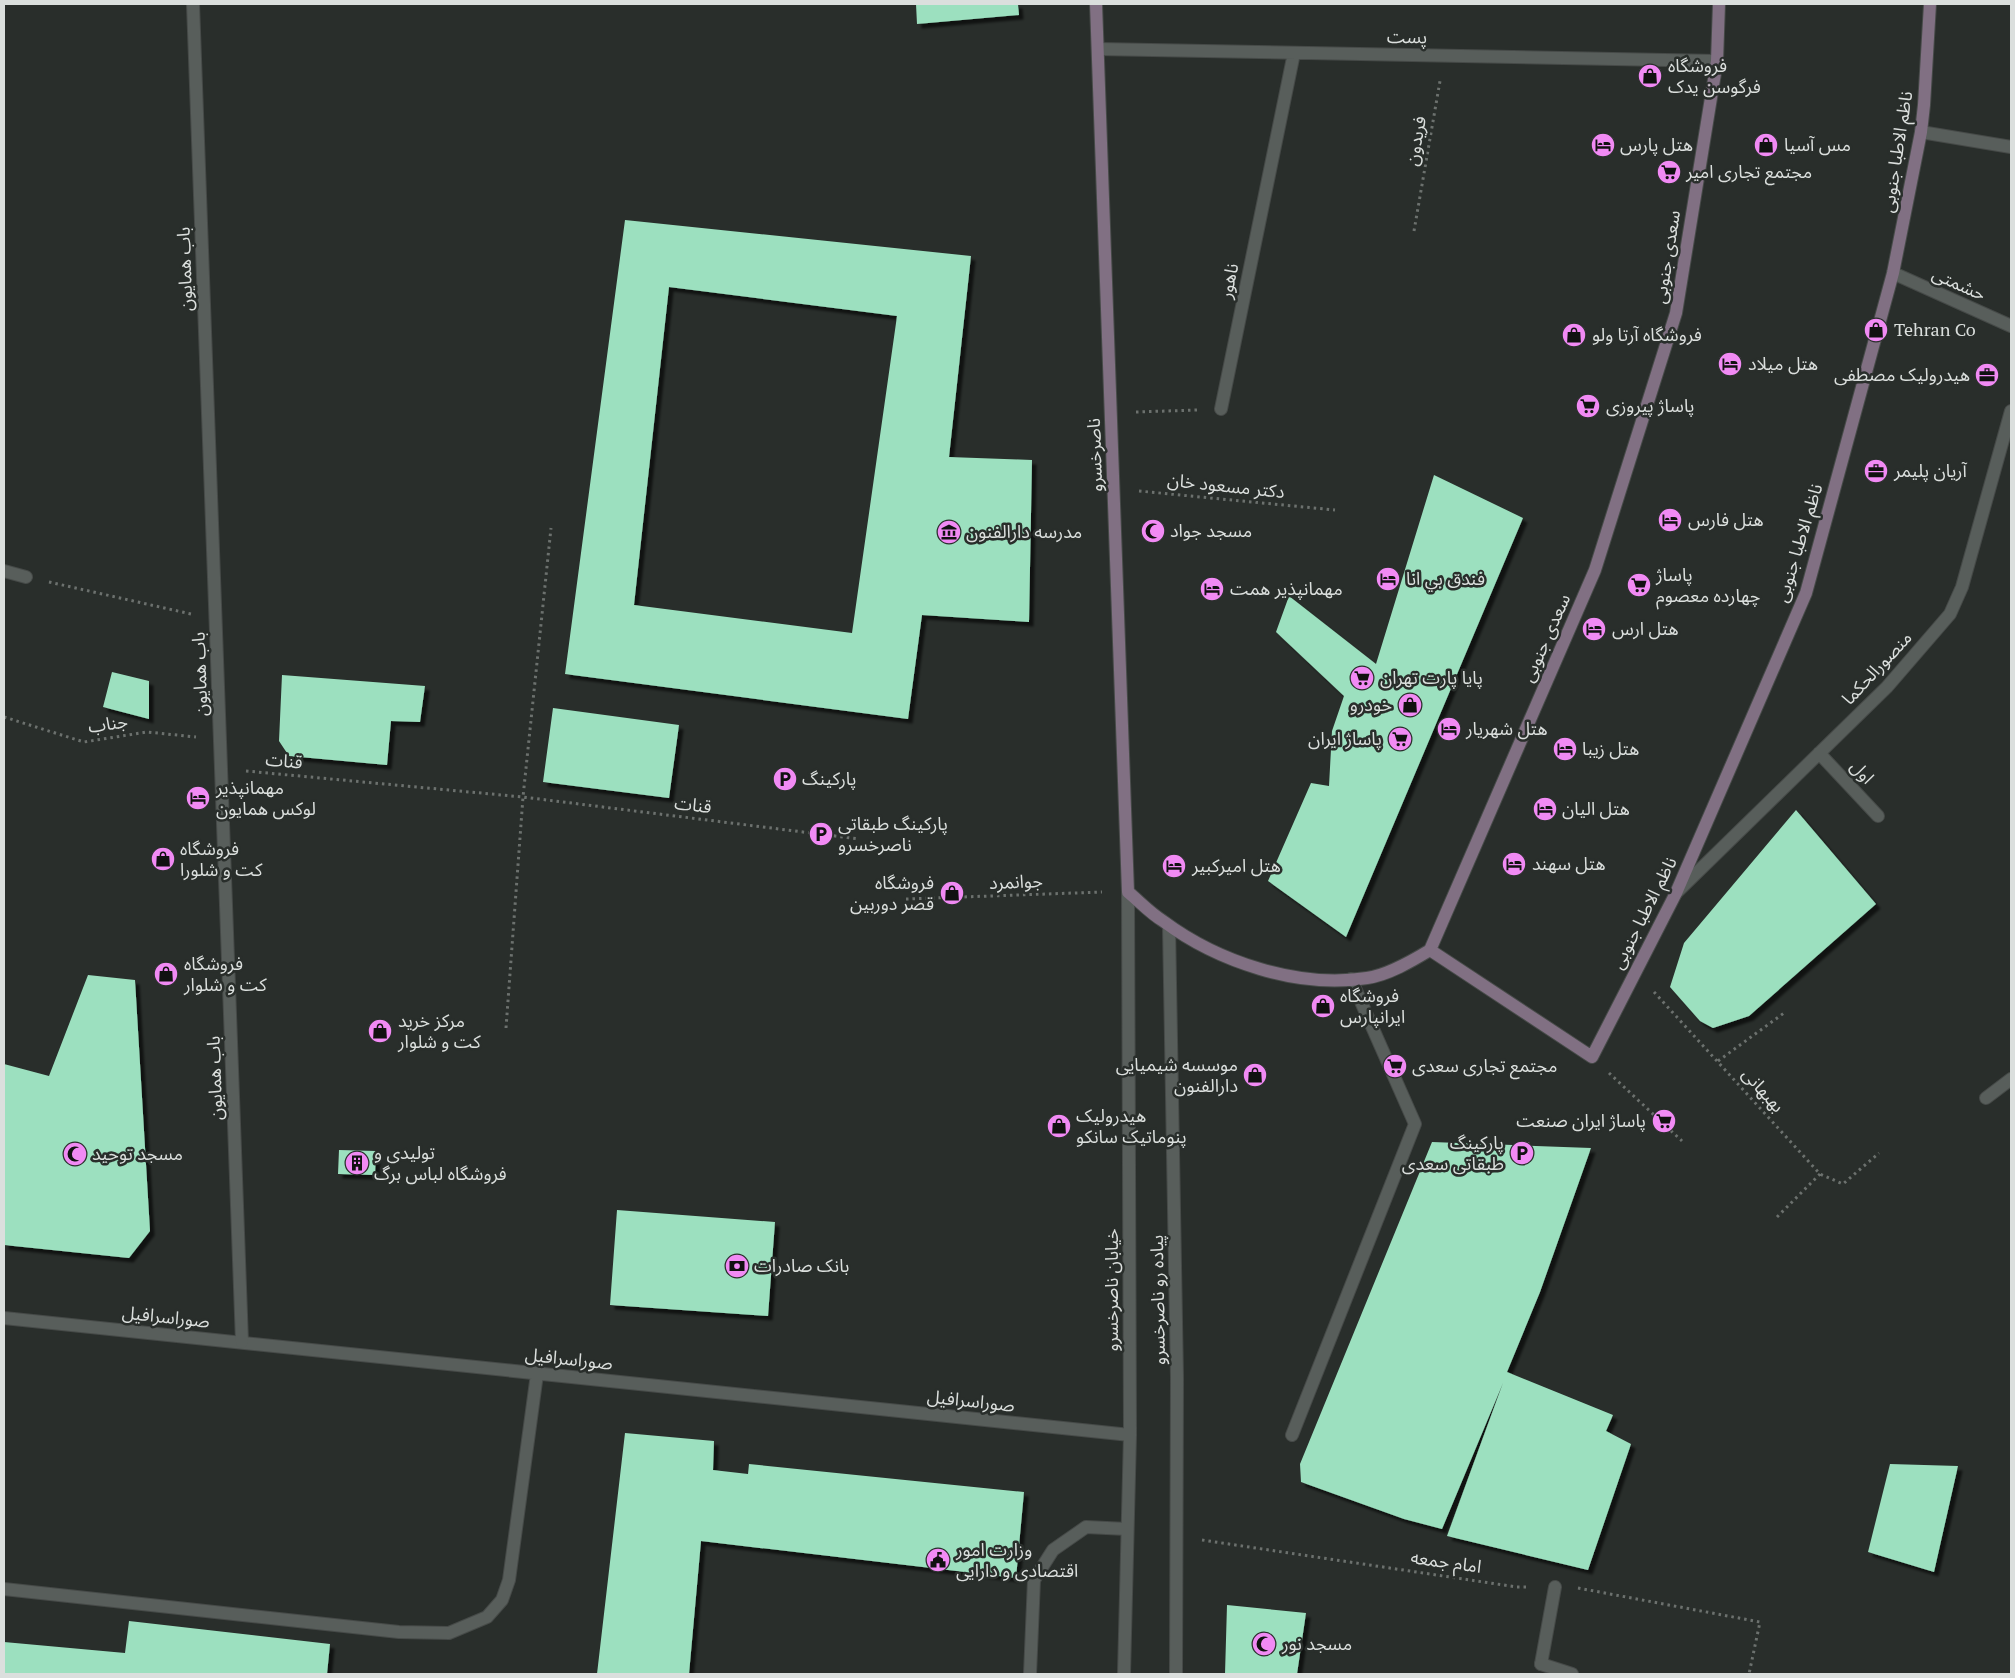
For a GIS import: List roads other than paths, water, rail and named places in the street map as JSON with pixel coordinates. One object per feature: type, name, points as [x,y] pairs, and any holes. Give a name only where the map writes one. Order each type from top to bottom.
[{"type":"main road","name":"ناصرخسرو","points":[[1096,4],[1128,892]]},
{"type":"main road","name":"سعدی جنوبی","points":[[1430,950],[1595,570],[1676,314],[1717,61],[1720,4]]},
{"type":"main road","name":"ناظم الاطبا جنوبی","points":[[1430,950],[1592,1057],[1676,893],[1806,593],[1893,273],[1921,132],[1930,4]]},
{"type":"main road","points":[[1128,892],[1169,926],[1234,960],[1274,972],[1322,980],[1368,978],[1407,964],[1430,950]]},
{"type":"street","name":"باب همایون","points":[[193,4],[242,1342]]},
{"type":"street","name":"پست","points":[[1098,49],[1717,61]]},
{"type":"street","name":"ناهور","points":[[1220,410],[1294,53]]},
{"type":"street","points":[[1921,132],[2011,147]]},
{"type":"street","name":"حشمتی","points":[[1893,273],[2011,326]]},
{"type":"street","name":"منصورالحکما","points":[[1676,893],[1887,687],[1950,614],[1962,587],[2011,411]]},
{"type":"street","points":[[4,571],[26,577]]},
{"type":"street","name":"اول","points":[[1820,753],[1878,816]]},
{"type":"street","name":"ناصرخسرو","points":[[1128,892],[1128,905]]},
{"type":"street","name":"خیابان ناصرخسرو","points":[[1124,1674],[1130,1435],[1128,905]]},
{"type":"street","name":"پیاده رو ناصرخسرو","points":[[1169,926],[1177,1368],[1176,1674]]},
{"type":"street","points":[[1292,1435],[1415,1124],[1351,978]]},
{"type":"street","points":[[1986,1098],[2011,1078]]},
{"type":"street","name":"صوراسرافیل","points":[[4,1318],[1130,1435]]},
{"type":"street","points":[[4,1589],[399,1632],[449,1634],[487,1617],[502,1600],[509,1580],[537,1374]]},
{"type":"street","points":[[1030,1674],[1034,1580],[1053,1550],[1086,1527],[1127,1529]]},
{"type":"street","points":[[1554,1587],[1541,1664],[1572,1674]]},
{"type":"place","name":"فروشگاه فرگوسن یدک","points":[[1650,76]]},
{"type":"place","name":"هتل پارس","points":[[1603,145]]},
{"type":"place","name":"مس آسیا","points":[[1766,145]]},
{"type":"place","name":"مجتمع تجاری امیر","points":[[1669,172]]},
{"type":"place","name":"Tehran Co","points":[[1876,330]]},
{"type":"place","name":"فروشگاه آرتا ولو","points":[[1574,335]]},
{"type":"place","name":"هتل میلاد","points":[[1730,364]]},
{"type":"place","name":"هیدرولیک مصطفی","points":[[1987,375]]},
{"type":"place","name":"پاساژ پیروزی","points":[[1588,406]]},
{"type":"place","name":"آریان پلیمر","points":[[1876,471]]},
{"type":"place","name":"هتل فارس","points":[[1670,520]]},
{"type":"place","name":"مسجد جواد","points":[[1153,531]]},
{"type":"place","name":"مدرسه دارالفنون","points":[[949,532]]},
{"type":"place","name":"فندق بي انا","points":[[1388,579]]},
{"type":"place","name":"پاساژ چهارده معصوم","points":[[1639,585]]},
{"type":"place","name":"مهمانپذیر همت","points":[[1212,589]]},
{"type":"place","name":"هتل ارس","points":[[1594,629]]},
{"type":"place","name":"پایا پارت تهران","points":[[1362,678]]},
{"type":"place","name":"خودرو","points":[[1410,705]]},
{"type":"place","name":"هتل شهریار","points":[[1449,729]]},
{"type":"place","name":"پاساژ ایران","points":[[1400,739]]},
{"type":"place","name":"هتل زیبا","points":[[1565,749]]},
{"type":"place","name":"پارکینگ","points":[[785,779]]},
{"type":"place","name":"مهمانپذیر لوکس همایون","points":[[198,798]]},
{"type":"place","name":"هتل الیان","points":[[1545,809]]},
{"type":"place","name":"پارکینگ طبقاتی ناصرخسرو","points":[[821,834]]},
{"type":"place","name":"فروشگاه کت و شلورا","points":[[163,859]]},
{"type":"place","name":"هتل سهند","points":[[1514,864]]},
{"type":"place","name":"هتل امیرکبیر","points":[[1174,866]]},
{"type":"place","name":"فروشگاه قصر دوربین","points":[[952,893]]},
{"type":"place","name":"فروشگاه کت و شلوار","points":[[166,974]]},
{"type":"place","name":"فروشگاه ایرانپارس","points":[[1323,1006]]},
{"type":"place","name":"مرکز خرید کت و شلوار","points":[[380,1031]]},
{"type":"place","name":"مجتمع تجاری سعدی","points":[[1395,1066]]},
{"type":"place","name":"موسسه شیمیایی دارالفنون","points":[[1255,1075]]},
{"type":"place","name":"پاساژ ایران صنعت","points":[[1664,1121]]},
{"type":"place","name":"هیدرولیک پنوماتیک سانکو","points":[[1059,1126]]},
{"type":"place","name":"پارکینگ طبقاتی سعدی","points":[[1522,1153]]},
{"type":"place","name":"مسجد توحید","points":[[75,1154]]},
{"type":"place","name":"تولیدی و فروشگاه لباس برگ","points":[[357,1163]]},
{"type":"place","name":"بانک صادرات","points":[[737,1266]]},
{"type":"place","name":"وزارت امور اقتصادی و دارایی","points":[[938,1560]]},
{"type":"place","name":"مسجد نور","points":[[1264,1644]]}]
